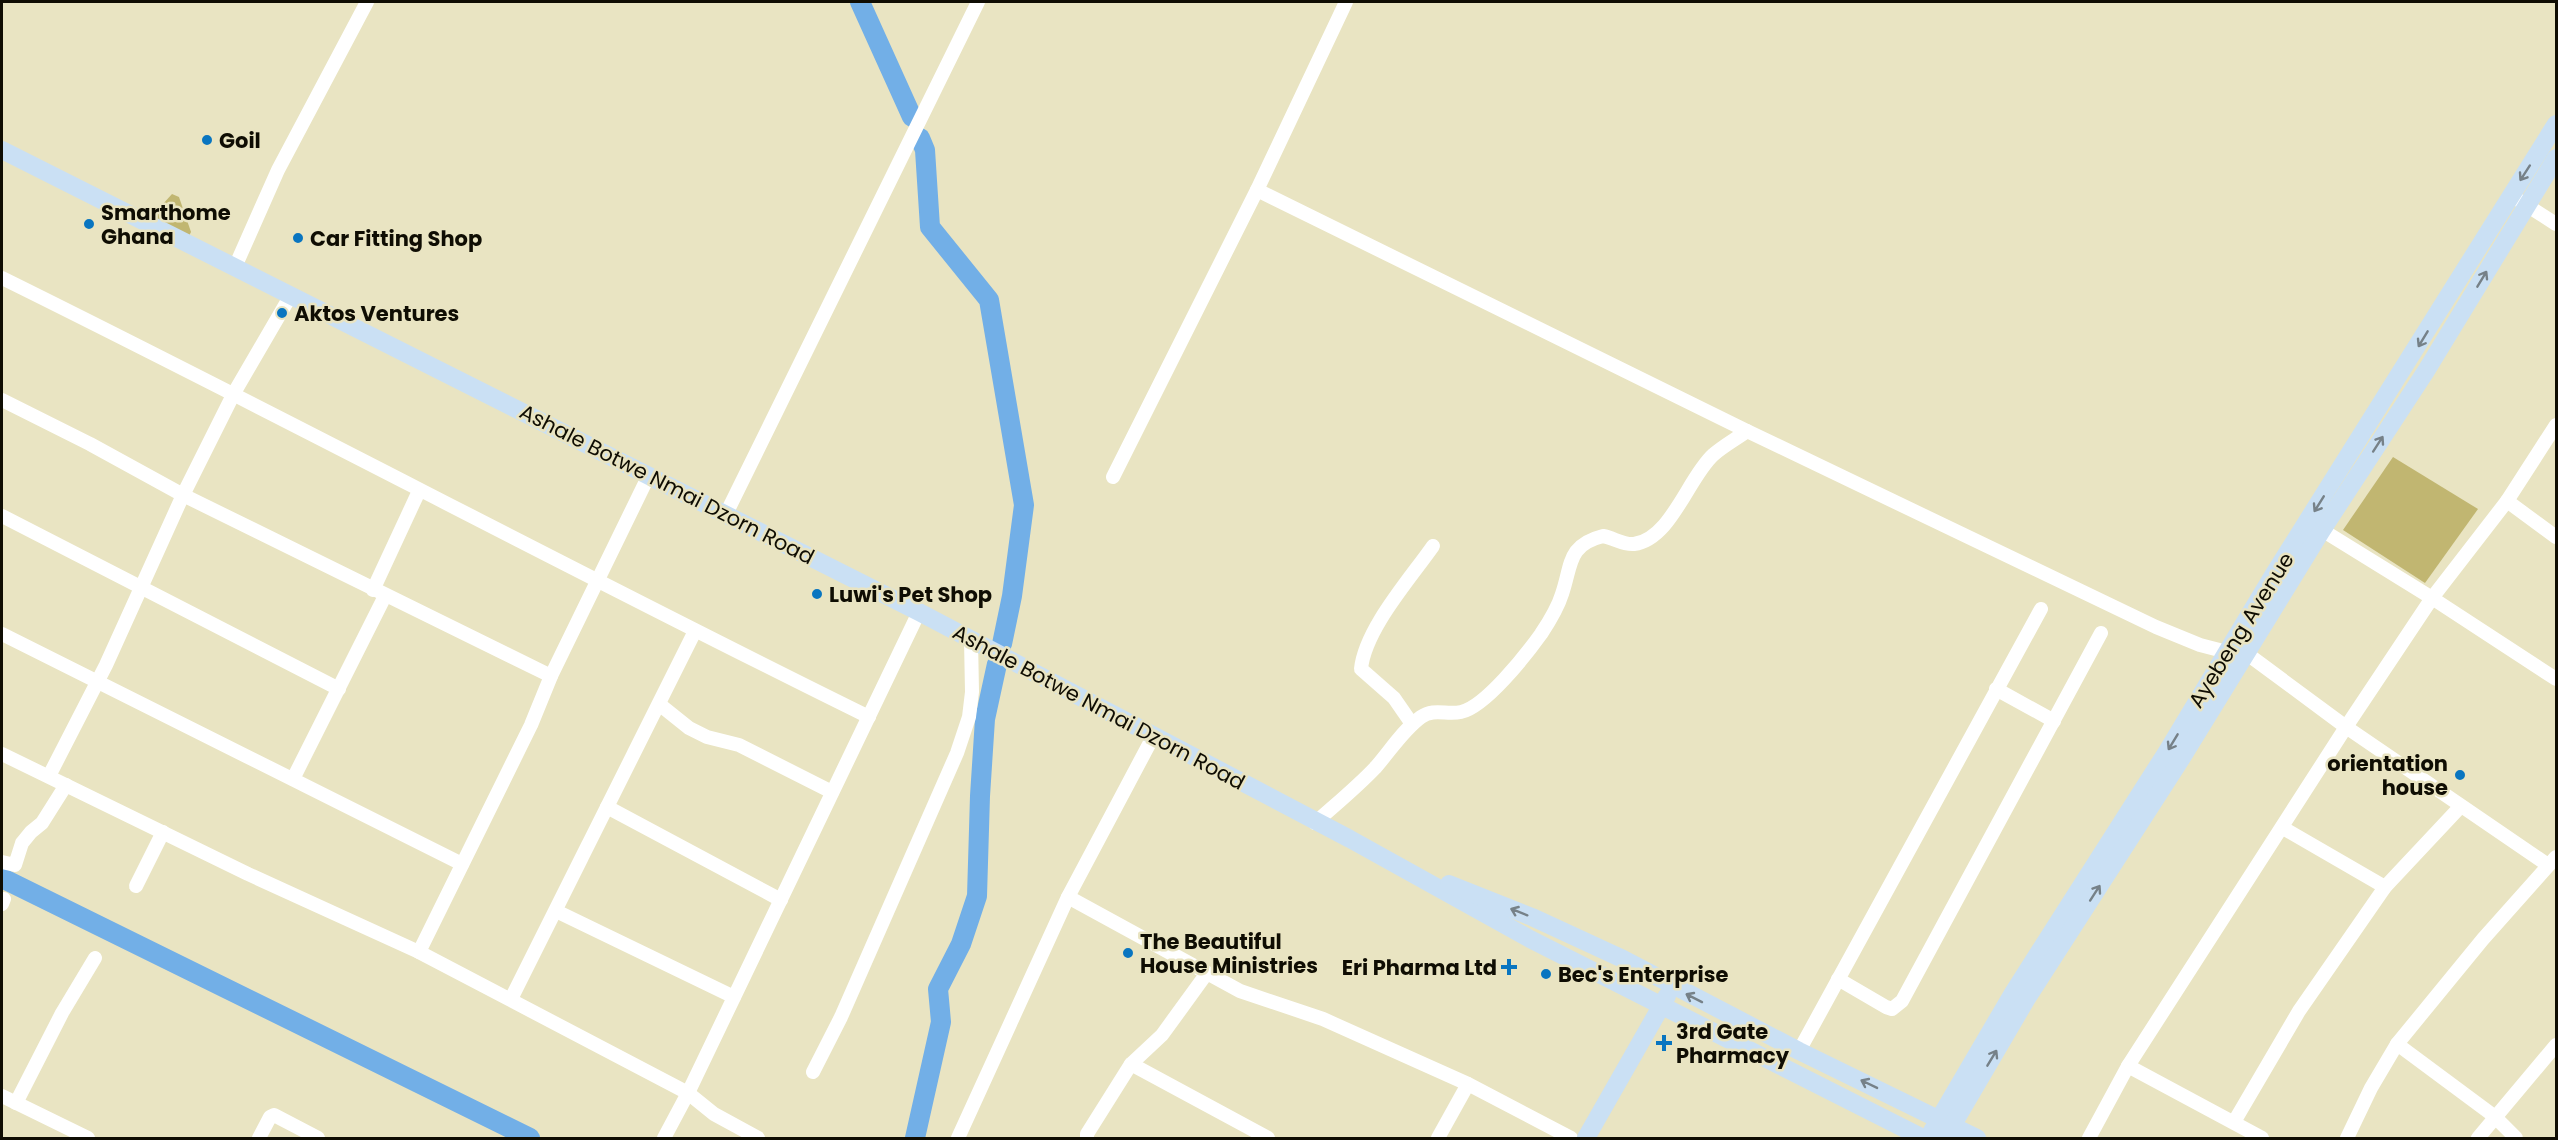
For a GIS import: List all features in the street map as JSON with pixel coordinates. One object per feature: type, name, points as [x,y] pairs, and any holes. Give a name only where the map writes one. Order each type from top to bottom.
[{"type":"main road","name":"Ayebeng Avenue","points":[[1928,1138],[1944,1128],[1964,1090],[2227,652],[2556,124]]},
{"type":"main road","name":"Ashale Botwe Nmai Dzorn Road","points":[[2,150],[919,612],[1154,735],[1523,935],[1923,1138]]},
{"type":"main road","name":"Ayebeng Avenue","points":[[1964,1090],[2026,1000],[2322,530],[2426,371],[2556,158]]},
{"type":"main road","name":"Ashale Botwe Nmai Dzorn Road","points":[[1391,862],[1532,917],[1623,959],[1672,987],[1799,1052],[1907,1103],[1944,1128],[1978,1138]]},
{"type":"main road","points":[[1586,1138],[1672,987]]},
{"type":"main road","points":[[1907,1103],[1923,1107],[1937,1105],[1964,1090],[1966,1119],[1978,1138]]},
{"type":"street","points":[[235,267],[278,170],[367,2]]},
{"type":"street","points":[[726,514],[978,2]]},
{"type":"street","points":[[1113,477],[1257,190],[1346,2]]},
{"type":"street","points":[[1257,190],[1747,431],[2156,627],[2200,645],[2227,652]]},
{"type":"street","points":[[2511,195],[2556,224]]},
{"type":"street","points":[[2,278],[234,393],[419,491],[868,717]]},
{"type":"street","points":[[49,776],[234,393],[291,295]]},
{"type":"street","points":[[2,400],[90,444],[183,495],[551,676]]},
{"type":"street","points":[[2089,1138],[2128,1066],[2346,727],[2432,598],[2507,501],[2556,425]]},
{"type":"street","points":[[1315,823],[1374,770],[1412,724],[1424,715],[1435,711],[1460,712],[1474,706],[1490,694],[1541,634],[1558,603],[1570,559],[1574,553],[1592,539],[1603,536],[1627,544],[1636,543],[1655,534],[1667,522],[1713,455],[1747,431]]},
{"type":"street","points":[[419,952],[531,725],[596,580],[649,475]]},
{"type":"street","points":[[293,779],[339,689],[419,491]]},
{"type":"street","points":[[2507,501],[2556,537]]},
{"type":"street","points":[[2,516],[339,689]]},
{"type":"street","points":[[2322,530],[2556,679]]},
{"type":"street","points":[[1412,724],[1394,698],[1361,669],[1362,656],[1377,624],[1432,546]]},
{"type":"street","points":[[1799,1052],[2041,609]]},
{"type":"street","points":[[664,1138],[688,1094],[919,612]]},
{"type":"street","points":[[511,999],[695,631]]},
{"type":"street","points":[[1838,980],[1892,1009],[1902,1001],[2101,633]]},
{"type":"street","points":[[2,634],[462,864]]},
{"type":"street","points":[[813,1072],[841,1017],[957,753],[969,717],[972,692],[971,639]]},
{"type":"street","points":[[2246,653],[2346,727],[2462,806],[2552,861],[2397,1044],[2371,1088],[2347,1138]]},
{"type":"street","points":[[1996,689],[2054,721]]},
{"type":"street","points":[[659,704],[689,728],[707,737],[739,745],[832,792]]},
{"type":"street","points":[[958,1138],[1068,897],[1154,735]]},
{"type":"street","points":[[2,754],[419,952],[688,1094],[714,1114],[758,1138]]},
{"type":"street","points":[[2,862],[15,865],[22,843],[42,823],[66,784]]},
{"type":"street","points":[[2234,1122],[2299,1011],[2385,887],[2462,806]]},
{"type":"street","points":[[607,807],[781,900]]},
{"type":"street","points":[[2283,828],[2385,887]]},
{"type":"street","points":[[136,886],[163,832]]},
{"type":"street","points":[[1068,897],[1240,992],[1323,1019],[1468,1084],[1571,1138]]},
{"type":"street","points":[[556,911],[734,997]]},
{"type":"street","points":[[16,1103],[95,958]]},
{"type":"street","points":[[1087,1138],[1087,1134],[1131,1064],[1162,1035],[1207,973]]},
{"type":"street","points":[[2397,1044],[2494,1116],[2516,1138]]},
{"type":"street","points":[[2478,1138],[2494,1116],[2556,1045]]},
{"type":"street","points":[[1131,1064],[1268,1138]]},
{"type":"street","points":[[2128,1066],[2262,1138]]},
{"type":"street","points":[[1438,1138],[1468,1084]]},
{"type":"street","points":[[2,1096],[88,1138]]},
{"type":"street","points":[[259,1138],[270,1117],[274,1115],[318,1138]]},
{"type":"shaded area","points":[[172,194],[179,197],[191,232],[188,238],[154,220],[153,215]]},
{"type":"shaded area","points":[[2393,457],[2478,509],[2425,583],[2343,530]]},
{"type":"waterway","points":[[860,2],[912,117]]},
{"type":"waterway","points":[[920,138],[925,150],[930,227],[989,300],[1024,505],[1012,596],[1002,644]]},
{"type":"waterway","points":[[915,1138],[941,1022],[938,989],[961,944],[977,896],[985,719],[997,664]]},
{"type":"waterway","points":[[2,878],[530,1138]]},
{"type":"place","name":"Goil","points":[[207,140]]},
{"type":"place","name":"Smarthome Ghana","points":[[89,224]]},
{"type":"place","name":"Car Fitting Shop","points":[[298,238]]},
{"type":"place","name":"Aktos Ventures","points":[[282,313]]},
{"type":"place","name":"Luwi's Pet Shop","points":[[817,594]]},
{"type":"place","name":"orientation house","points":[[2460,775]]},
{"type":"place","name":"The Beautiful House Ministries","points":[[1128,953]]},
{"type":"place","name":"Eri Pharma Ltd","points":[[1509,967]]},
{"type":"place","name":"Bec's Enterprise","points":[[1546,974]]},
{"type":"place","name":"3rd Gate Pharmacy","points":[[1664,1043]]}]
